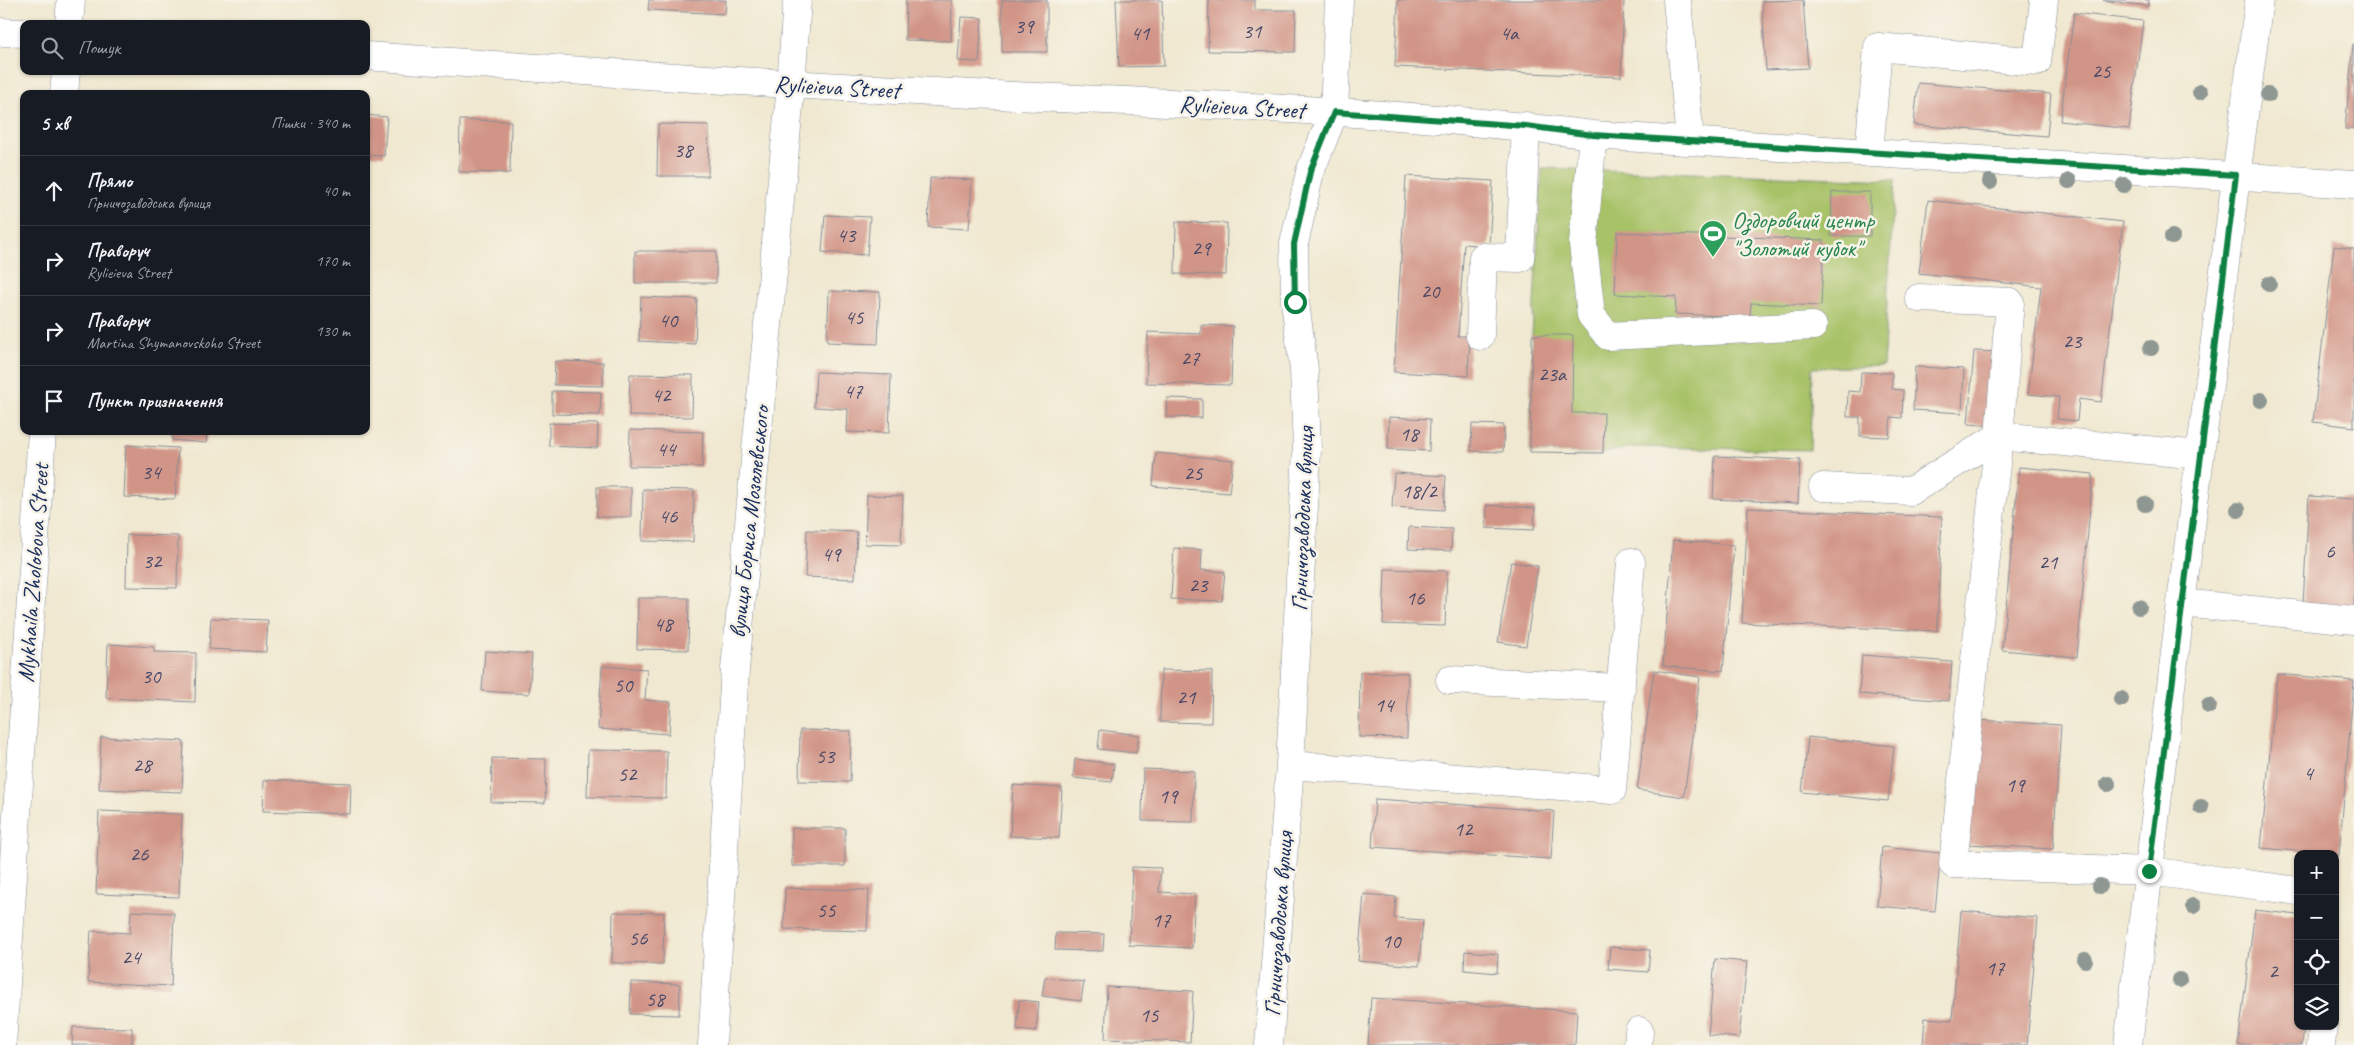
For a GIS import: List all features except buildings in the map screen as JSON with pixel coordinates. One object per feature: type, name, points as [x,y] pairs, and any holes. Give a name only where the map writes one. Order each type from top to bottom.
[{"type":"street","points":[[69,20],[71,0]]},
{"type":"street","name":"вулиця Бориса Мозолевського","points":[[712,1045],[735,669],[791,85],[797,0]]},
{"type":"street","name":"Гірничозаводська вулиця","points":[[1269,1045],[1290,765],[1307,450],[1304,370],[1295,302],[1294,244],[1310,172],[1334,112],[1339,0]]},
{"type":"street","points":[[1677,0],[1690,140]]},
{"type":"street","points":[[1869,153],[1878,47],[2037,62],[2044,0]]},
{"type":"street","points":[[2128,1045],[2181,603],[2259,0]]},
{"type":"street","points":[[0,32],[20,33]]},
{"type":"street","name":"Rylieieva Street","points":[[370,56],[791,85],[1334,112],[1526,126],[1593,135],[2354,184]]},
{"type":"street","points":[[64,90],[66,75]]},
{"type":"street","points":[[1480,336],[1483,257],[1520,258],[1526,126]]},
{"type":"street","points":[[1593,135],[1583,244],[1591,315],[1608,336],[1813,326]]},
{"type":"street","points":[[1919,298],[2010,302],[1998,436],[1953,864],[2149,871],[2294,890]]},
{"type":"street","name":"Mykhaila Zholobova Street","points":[[2,1045],[42,435]]},
{"type":"street","points":[[1822,487],[1911,491],[1998,436],[2200,455]]},
{"type":"street","points":[[1290,765],[1612,790],[1631,562]]},
{"type":"street","points":[[2181,603],[2354,620]]},
{"type":"street","points":[[1450,680],[1621,688]]},
{"type":"street","points":[[2321,1045],[2323,1030]]},
{"type":"green space","name":"Оздоровчий центр \"Золотий кубок\"","points":[[1542,168],[1895,180],[1883,366],[1812,368],[1810,450],[1633,447],[1603,453],[1530,452],[1532,335]]},
{"type":"place","name":"Оздоровчий центр \"Золотий кубок\"","points":[[1713,258]]},
{"type":"route","points":[[1295,302],[1294,244],[1310,172],[1334,112],[1526,126],[1593,135],[2236,175],[2149,871]]}]
